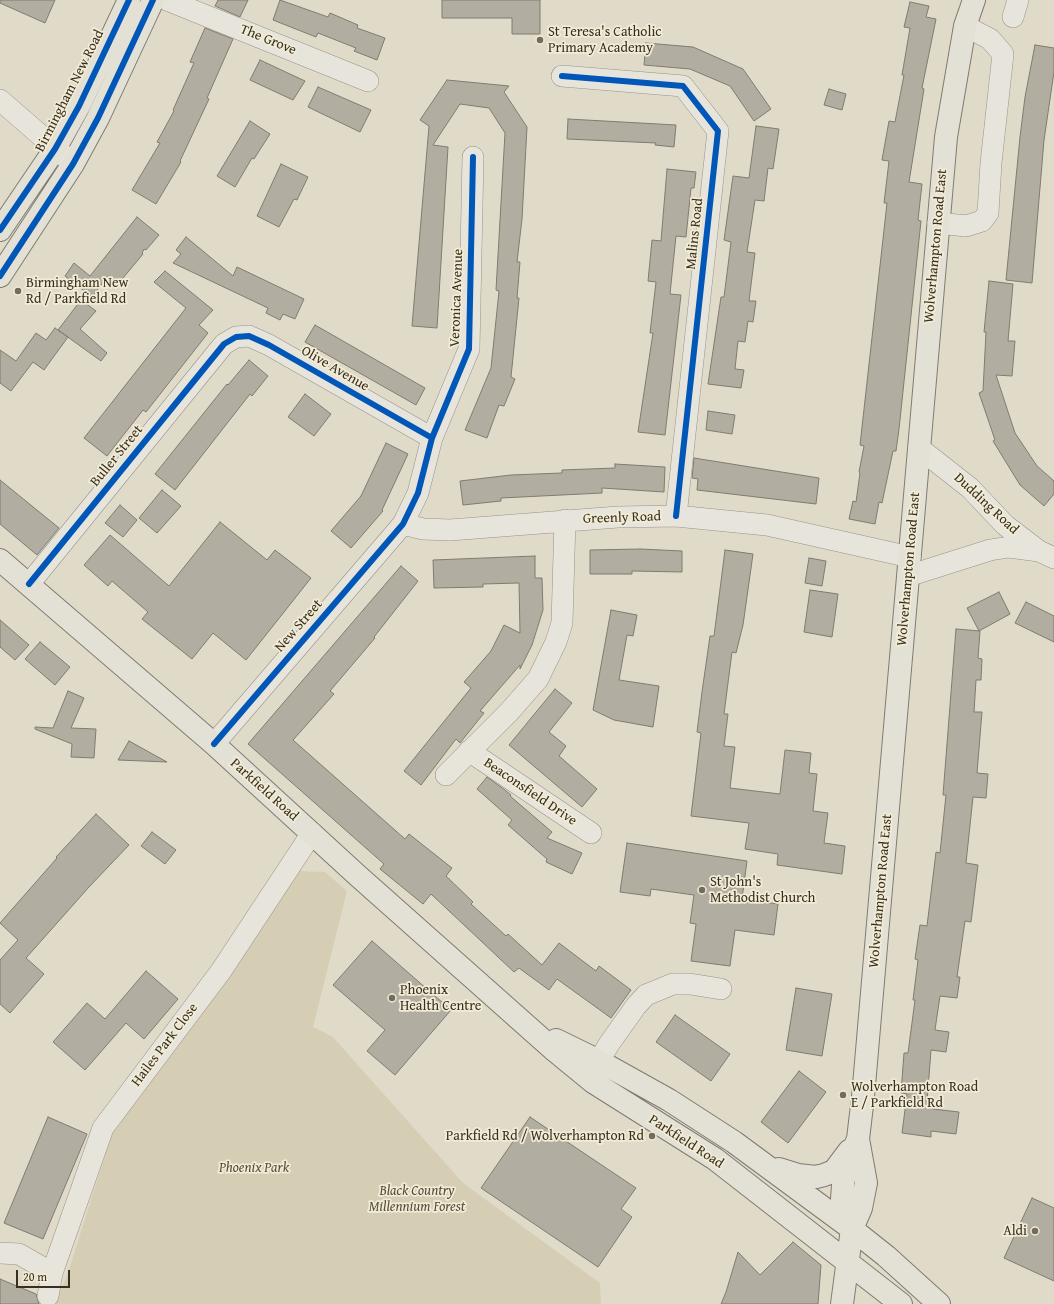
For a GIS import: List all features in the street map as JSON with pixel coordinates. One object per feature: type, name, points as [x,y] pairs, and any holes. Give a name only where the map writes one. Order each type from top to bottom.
[{"type":"main road","name":"Birmingham New Road","points":[[0,230],[55,149],[79,106],[129,0]]},
{"type":"main road","points":[[0,276],[73,164],[98,118],[153,0]]},
{"type":"main road","name":"Wolverhampton Road East","points":[[842,1304],[852,1229],[842,1199],[844,1171],[858,1140],[946,137],[966,26],[974,0]]},
{"type":"main road","name":"Parkfield Road","points":[[0,560],[214,744],[524,1024],[593,1082],[715,1159],[901,1304]]},
{"type":"main road","name":"Parkfield Road","points":[[524,1024],[600,1061],[675,1104],[770,1167],[886,1256],[939,1304]]},
{"type":"main road","points":[[770,1167],[798,1175],[816,1177],[824,1175],[834,1170],[858,1140]]},
{"type":"street","name":"The Grove","points":[[167,0],[368,80]]},
{"type":"street","points":[[938,223],[966,226],[982,221],[988,213],[991,163],[1003,54],[990,39],[966,26]]},
{"type":"street","name":"Malins Road","points":[[562,76],[682,86],[718,130],[676,516]]},
{"type":"street","points":[[0,100],[73,164]]},
{"type":"street","name":"Veronica Avenue","points":[[403,524],[418,493],[432,438],[470,349],[473,157]]},
{"type":"street","name":"Olive Avenue","points":[[224,344],[236,337],[249,336],[275,349],[432,438]]},
{"type":"street","name":"Buller Street","points":[[29,584],[224,344]]},
{"type":"street","name":"Dudding Road","points":[[919,448],[970,488],[1005,525],[1047,554]]},
{"type":"street","name":"Greenly Road","points":[[403,524],[423,529],[450,530],[618,516],[676,516],[767,525],[909,567]]},
{"type":"street","points":[[446,775],[509,712],[538,679],[556,642],[562,623],[564,520]]},
{"type":"street","name":"New Street","points":[[214,744],[403,524]]},
{"type":"street","points":[[909,567],[1009,547],[1047,554]]},
{"type":"street","name":"Beaconsfield Drive","points":[[470,751],[591,833]]},
{"type":"street","name":"Hailes Park Close","points":[[48,1296],[52,1273],[103,1128],[221,971],[312,833]]},
{"type":"street","points":[[593,1082],[600,1061],[621,1026],[646,995],[673,984],[690,984],[721,989]]},
{"type":"street","points":[[0,1253],[19,1254],[52,1273]]},
{"type":"green space","name":"Phoenix Park","points":[[298,871],[325,872],[347,891],[313,1027],[333,1037],[463,1183],[600,1283],[601,1304],[55,1304],[68,1273],[112,1133]]},
{"type":"building","points":[[0,0],[55,0],[45,23],[0,3]]},
{"type":"building","points":[[218,0],[248,0],[240,17],[215,6]]},
{"type":"building","points":[[280,0],[328,17],[330,13],[358,25],[357,28],[385,38],[377,60],[354,51],[356,48],[318,33],[316,37],[273,20]]},
{"type":"building","points":[[442,0],[540,0],[540,34],[512,34],[512,18],[442,18]]},
{"type":"building","points":[[910,2],[929,6],[926,17],[936,19],[922,88],[924,89],[909,182],[922,184],[918,220],[921,221],[899,429],[896,451],[893,451],[882,503],[879,502],[875,524],[849,519],[853,501],[856,502],[859,472],[864,446],[860,445],[887,203],[884,203],[889,161],[882,160],[889,121],[895,122],[904,75],[902,75],[910,28],[904,27]]},
{"type":"building","points":[[205,28],[233,39],[207,98],[209,99],[180,161],[181,162],[156,204],[132,190],[160,143],[157,142],[174,111],[173,110],[194,63],[190,62]]},
{"type":"building","points":[[646,43],[693,47],[743,69],[771,109],[754,121],[730,86],[690,69],[644,65]]},
{"type":"building","points":[[1035,45],[1054,48],[1054,72],[1044,140],[1032,283],[1006,280],[1020,137],[1025,97]]},
{"type":"building","points":[[260,60],[305,81],[293,100],[250,80]]},
{"type":"building","points":[[447,80],[509,86],[504,92],[527,127],[522,219],[517,262],[520,262],[517,298],[519,298],[511,377],[515,379],[504,406],[499,405],[487,438],[465,430],[491,368],[499,291],[496,290],[505,133],[489,108],[460,104],[433,145],[448,147],[437,328],[412,326],[429,126],[420,120]]},
{"type":"building","points":[[318,87],[371,110],[360,132],[308,107]]},
{"type":"building","points":[[829,89],[846,94],[842,110],[824,105]]},
{"type":"building","points":[[568,119],[676,125],[674,147],[655,145],[656,143],[567,139]]},
{"type":"building","points":[[250,121],[270,134],[254,159],[252,158],[235,187],[217,176]]},
{"type":"building","points":[[756,126],[779,129],[773,169],[768,168],[764,201],[755,200],[747,252],[755,253],[749,301],[756,301],[753,322],[748,321],[745,342],[738,341],[735,369],[744,370],[741,388],[708,384],[721,297],[724,297],[731,242],[724,240],[733,176],[749,178]]},
{"type":"building","points":[[281,164],[308,177],[297,200],[294,199],[279,227],[257,216]]},
{"type":"building","points":[[667,169],[696,172],[694,188],[691,188],[686,237],[676,236],[670,294],[681,295],[665,435],[638,432],[653,333],[650,333],[656,282],[648,281],[652,240],[661,241]]},
{"type":"building","points":[[137,217],[159,235],[146,250],[144,249],[143,254],[118,284],[108,276],[92,297],[65,276],[74,263],[90,276]]},
{"type":"building","points":[[186,237],[233,276],[237,267],[304,299],[295,319],[283,314],[280,320],[266,313],[268,308],[173,263],[181,254],[176,250]]},
{"type":"building","points":[[165,271],[213,310],[199,325],[208,333],[146,412],[143,410],[107,456],[84,438],[186,308],[154,282]]},
{"type":"building","points":[[989,281],[1013,284],[1008,341],[1015,341],[1012,376],[996,375],[1015,433],[1037,466],[1054,481],[1054,494],[1044,506],[1020,485],[993,441],[995,440],[979,393],[983,391],[986,332],[984,332]]},
{"type":"building","points":[[81,300],[96,311],[80,329],[107,353],[101,361],[58,330]]},
{"type":"building","points":[[315,325],[425,388],[416,405],[305,342]]},
{"type":"building","points":[[55,328],[68,337],[44,370],[33,362],[11,391],[0,383],[0,350],[16,361],[36,333],[46,340]]},
{"type":"building","points":[[249,360],[268,376],[252,396],[250,394],[175,490],[155,474],[227,384],[228,385]]},
{"type":"building","points":[[305,394],[331,414],[314,436],[288,417]]},
{"type":"building","points":[[708,411],[735,415],[732,434],[706,430]]},
{"type":"building","points":[[386,443],[408,454],[382,510],[383,511],[351,548],[331,531],[361,496]]},
{"type":"building","points":[[694,458],[819,478],[816,504],[697,490],[698,479],[692,478]]},
{"type":"building","points":[[615,464],[665,467],[664,492],[602,488],[602,493],[501,498],[501,501],[463,505],[460,481],[511,475],[562,473],[562,470],[615,468]]},
{"type":"building","points":[[0,480],[59,528],[37,555],[0,524]]},
{"type":"building","points":[[162,490],[181,506],[157,533],[139,518]]},
{"type":"building","points":[[120,505],[137,520],[123,537],[105,523]]},
{"type":"building","points":[[220,522],[267,560],[275,550],[311,578],[246,660],[213,633],[192,659],[142,619],[148,612],[112,581],[108,586],[84,565],[110,535],[169,586]]},
{"type":"building","points":[[640,549],[682,551],[682,572],[632,571],[632,574],[590,574],[590,550]]},
{"type":"building","points":[[725,550],[753,554],[743,625],[736,653],[732,652],[724,714],[728,714],[724,746],[735,747],[730,788],[780,794],[785,750],[811,753],[809,773],[817,774],[813,811],[828,813],[824,843],[845,846],[842,874],[777,865],[778,854],[745,849],[749,823],[691,816],[701,733],[697,732],[702,692],[710,636],[714,636]]},
{"type":"building","points":[[535,556],[535,578],[542,578],[543,610],[532,645],[520,669],[520,665],[480,711],[484,713],[460,743],[456,739],[421,785],[404,771],[471,688],[464,682],[491,651],[504,625],[520,633],[519,583],[483,584],[483,587],[434,588],[433,560]]},
{"type":"building","points":[[809,558],[826,561],[822,586],[805,583]]},
{"type":"building","points":[[401,566],[418,581],[374,637],[375,638],[330,691],[334,694],[293,740],[405,839],[409,834],[452,868],[446,876],[473,902],[471,904],[506,936],[508,934],[542,965],[559,943],[596,971],[599,966],[631,990],[611,1018],[557,979],[549,990],[519,968],[514,972],[431,894],[423,904],[380,869],[384,864],[248,744]]},
{"type":"building","points":[[810,590],[838,594],[832,637],[804,632]]},
{"type":"building","points":[[999,592],[1010,614],[979,631],[967,608]]},
{"type":"building","points":[[1026,602],[1054,616],[1054,642],[1015,623]]},
{"type":"building","points":[[611,610],[637,615],[633,636],[627,635],[619,680],[659,686],[653,727],[614,720],[593,710]]},
{"type":"building","points":[[0,620],[29,645],[15,660],[0,647]]},
{"type":"building","points":[[956,629],[980,631],[978,658],[982,659],[981,680],[976,680],[974,712],[982,712],[977,773],[988,774],[986,798],[973,797],[966,863],[978,865],[971,922],[965,921],[957,977],[960,977],[957,998],[940,996],[935,1030],[949,1032],[946,1052],[931,1050],[927,1102],[934,1103],[933,1109],[959,1112],[956,1134],[931,1131],[931,1137],[902,1133],[907,1094],[901,1093],[904,1053],[908,1053],[915,1000],[913,1000],[918,960],[915,959],[920,925],[927,926],[936,852],[940,853],[946,795],[943,795]]},
{"type":"building","points":[[40,642],[70,667],[55,685],[25,659]]},
{"type":"building","points":[[555,689],[572,703],[549,732],[566,746],[559,756],[597,789],[582,807],[509,745]]},
{"type":"building","points":[[68,691],[84,698],[71,728],[96,729],[94,758],[71,757],[72,744],[35,729],[35,727],[53,728]]},
{"type":"building","points":[[129,741],[167,762],[118,760]]},
{"type":"building","points":[[487,777],[511,795],[510,796],[552,832],[547,838],[582,853],[572,874],[546,862],[547,859],[508,825],[512,820],[477,789]]},
{"type":"building","points":[[96,814],[129,845],[89,887],[26,958],[44,974],[10,1013],[0,1004],[0,960],[18,940],[0,923],[57,858],[56,857]]},
{"type":"building","points":[[152,832],[176,850],[165,864],[141,846]]},
{"type":"building","name":"St John's Methodist Church","points":[[627,843],[747,861],[742,899],[778,904],[774,935],[735,930],[730,966],[691,961],[696,924],[690,923],[694,895],[651,889],[650,896],[620,892]]},
{"type":"building","name":"Phoenix Health Centre","points":[[372,941],[451,1010],[395,1075],[367,1051],[385,1030],[333,985]]},
{"type":"building","points":[[146,971],[178,999],[144,1039],[126,1023],[85,1070],[53,1042],[87,1003],[105,1019]]},
{"type":"building","points":[[796,988],[832,994],[822,1056],[786,1050]]},
{"type":"building","points":[[675,1015],[730,1054],[711,1081],[656,1042]]},
{"type":"building","points":[[799,1071],[826,1092],[788,1143],[761,1122]]},
{"type":"building","points":[[48,1117],[87,1134],[43,1239],[4,1223]]},
{"type":"building","points":[[530,1117],[636,1188],[621,1209],[632,1217],[598,1267],[481,1188]]},
{"type":"building","name":"Aldi","points":[[1032,1198],[1054,1208],[1054,1281],[1004,1258]]},
{"type":"building","points":[[793,1242],[821,1265],[818,1304],[721,1304],[738,1252],[760,1275]]},
{"type":"building","points":[[0,1279],[36,1294],[39,1304],[0,1304]]},
{"type":"cycle path","points":[[0,230],[55,149],[79,106],[129,0]]},
{"type":"cycle path","points":[[0,276],[73,164],[98,118],[153,0]]},
{"type":"cycle path","points":[[562,76],[683,86],[718,131],[676,516]]},
{"type":"cycle path","points":[[214,744],[403,524],[418,493],[432,438],[469,349],[473,157]]},
{"type":"cycle path","points":[[29,584],[224,344],[236,337],[249,336],[269,345],[432,438]]},
{"type":"place","name":"St Teresa's Catholic Primary Academy","points":[[540,40]]},
{"type":"place","name":"Birmingham New Rd / Parkfield Rd","points":[[18,291]]},
{"type":"place","name":"St John's Methodist Church","points":[[702,890]]},
{"type":"place","name":"Phoenix Health Centre","points":[[392,998]]},
{"type":"place","name":"Wolverhampton Road E / Parkfield Rd","points":[[843,1095]]},
{"type":"place","name":"Parkfield Rd / Wolverhampton Rd","points":[[652,1136]]},
{"type":"place","name":"Aldi","points":[[1035,1231]]},
{"type":"park label","name":"Black Country Millennium Forest","points":[[417,1200]]}]
